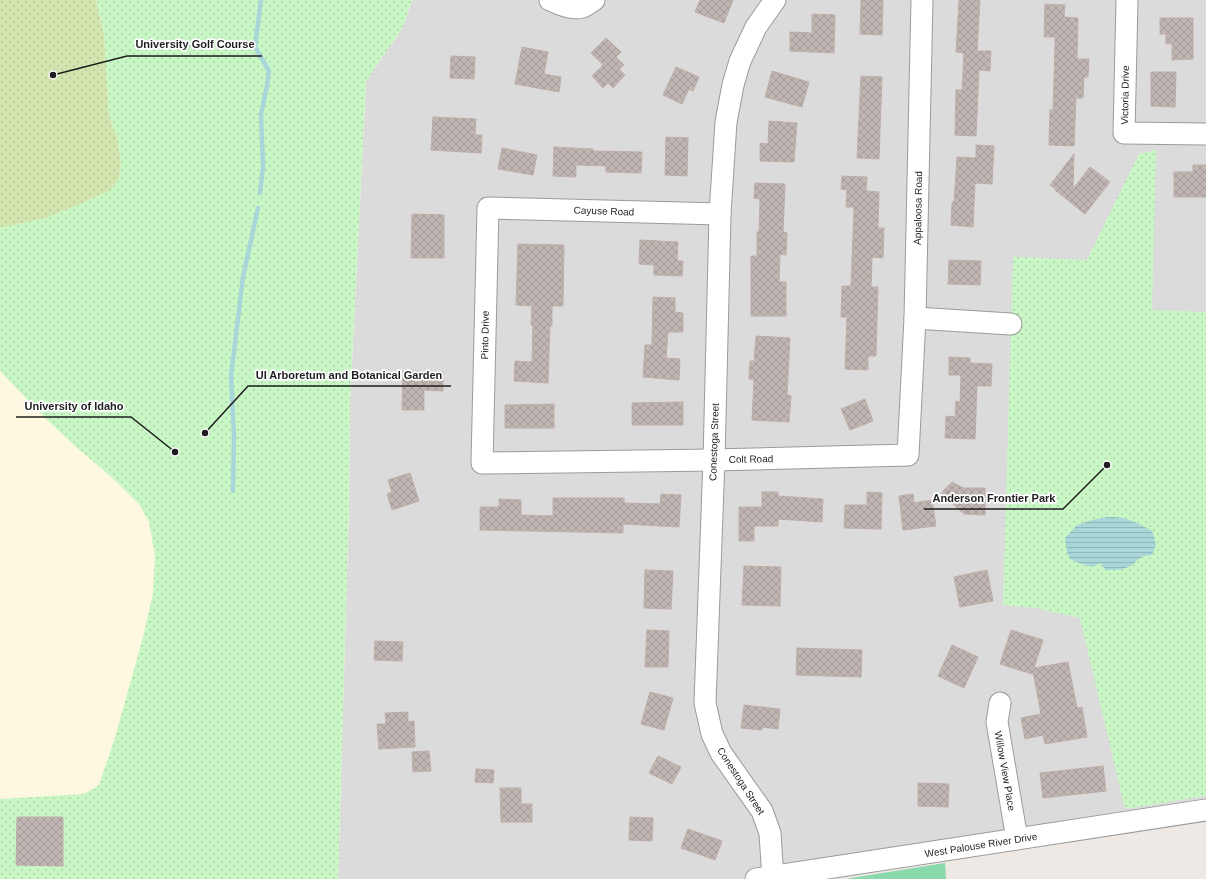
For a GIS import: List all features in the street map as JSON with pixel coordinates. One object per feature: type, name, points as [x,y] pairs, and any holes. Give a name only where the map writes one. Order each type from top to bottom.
[{"type":"street","points":[[550,0],[563,6],[573,8],[582,7],[594,0]]},
{"type":"street","name":"Conestoga Street","points":[[767,878],[770,833],[762,811],[721,753],[712,734],[705,703],[714,460],[720,214],[726,122],[733,85],[740,61],[756,27],[775,0]]},
{"type":"street","name":"Appaloosa Road","points":[[910,415],[915,318],[922,0]]},
{"type":"street","name":"Victoria Drive","points":[[1127,0],[1124,133],[1206,134]]},
{"type":"street","name":"Cayuse Road","points":[[488,208],[720,214]]},
{"type":"street","name":"Pinto Drive","points":[[482,463],[488,208]]},
{"type":"street","points":[[915,318],[1011,324]]},
{"type":"street","name":"Colt Road","points":[[482,463],[714,460],[908,455],[910,415]]},
{"type":"street","name":"Willow View Place","points":[[1000,703],[997,722],[1017,839]]},
{"type":"street","name":"West Palouse River Drive","points":[[767,878],[1206,810]]},
{"type":"shaded area","points":[[0,0],[412,0],[403,27],[366,81],[350,400],[349,504],[338,879],[0,879]]},
{"type":"shaded area","points":[[412,0],[1206,0],[1206,810],[760,879],[338,879],[349,504],[350,400],[366,81],[403,27]]},
{"type":"green space","points":[[0,0],[96,0],[104,33],[109,116],[117,136],[121,162],[119,178],[111,190],[46,218],[0,228]]},
{"type":"green space","points":[[96,0],[412,0],[403,27],[366,81],[350,400],[349,504],[338,879],[0,879],[0,799],[84,794],[99,785],[114,741],[143,637],[153,593],[155,556],[149,522],[139,504],[108,474],[46,419],[0,371],[0,228],[46,218],[78,205],[111,190],[119,178],[121,162],[117,136],[109,116],[104,33]]},
{"type":"green space","points":[[1156,150],[1152,310],[1206,312],[1206,796],[1125,809],[1080,618],[1035,608],[1003,605],[1013,257],[1087,260],[1139,154]]},
{"type":"green space","points":[[945,863],[946,879],[845,879]]},
{"type":"water","points":[[1108,517],[1131,520],[1152,531],[1156,545],[1152,555],[1142,557],[1126,568],[1113,570],[1106,570],[1100,563],[1092,567],[1070,559],[1067,552],[1065,538],[1077,525]]},
{"type":"building","points":[[700,0],[733,0],[724,23],[695,12]]},
{"type":"building","points":[[861,0],[883,0],[882,35],[860,34]]},
{"type":"building","points":[[959,0],[980,0],[977,51],[991,51],[990,71],[979,70],[976,136],[955,135],[956,90],[962,90],[964,53],[956,52]]},
{"type":"building","points":[[1045,4],[1065,5],[1064,17],[1078,18],[1077,59],[1089,59],[1088,77],[1084,77],[1083,98],[1076,98],[1074,146],[1049,145],[1050,110],[1053,110],[1055,37],[1044,37]]},
{"type":"building","points":[[812,14],[835,15],[834,53],[790,51],[790,32],[812,33]]},
{"type":"building","points":[[1160,18],[1193,18],[1193,59],[1172,60],[1172,43],[1166,44],[1166,34],[1160,34]]},
{"type":"building","points":[[606,38],[621,52],[616,57],[624,65],[619,69],[625,75],[613,88],[608,83],[603,88],[592,76],[603,65],[591,53]]},
{"type":"building","points":[[522,47],[548,52],[544,74],[561,77],[559,92],[515,84]]},
{"type":"building","points":[[451,56],[475,57],[474,79],[450,78]]},
{"type":"building","points":[[676,67],[699,77],[693,91],[689,89],[682,104],[663,95]]},
{"type":"building","points":[[772,71],[809,82],[802,107],[765,97]]},
{"type":"building","points":[[1151,72],[1176,72],[1175,107],[1151,106]]},
{"type":"building","points":[[861,76],[882,77],[879,159],[857,158]]},
{"type":"building","points":[[433,117],[476,119],[475,135],[482,135],[481,153],[431,150]]},
{"type":"building","points":[[769,121],[797,123],[794,162],[760,161],[760,143],[768,144]]},
{"type":"building","points":[[666,137],[688,138],[687,176],[665,175]]},
{"type":"building","points":[[976,145],[994,146],[992,184],[975,183],[973,227],[951,225],[957,157],[976,158]]},
{"type":"building","points":[[554,147],[593,149],[593,151],[642,152],[641,173],[606,172],[606,166],[576,165],[576,177],[553,176]]},
{"type":"building","points":[[502,148],[537,155],[533,175],[498,169]]},
{"type":"building","points":[[1074,154],[1073,189],[1090,167],[1110,182],[1085,214],[1050,185]]},
{"type":"building","points":[[1193,165],[1206,165],[1206,197],[1174,197],[1174,172],[1193,172]]},
{"type":"building","points":[[842,176],[867,177],[866,191],[879,192],[878,228],[884,228],[883,258],[872,257],[871,287],[878,287],[876,356],[868,356],[868,370],[845,369],[847,317],[841,317],[842,286],[851,286],[854,207],[846,207],[847,190],[841,189]]},
{"type":"building","points":[[755,183],[785,184],[783,232],[787,233],[786,255],[780,254],[779,282],[786,282],[786,316],[751,316],[751,256],[757,256],[757,232],[759,232],[760,199],[754,198]]},
{"type":"building","points":[[412,214],[444,215],[444,258],[411,258]]},
{"type":"building","points":[[640,240],[678,242],[677,261],[683,261],[682,276],[654,275],[654,265],[639,264]]},
{"type":"building","points":[[518,244],[564,245],[563,306],[552,306],[548,383],[514,381],[515,361],[532,362],[532,306],[516,305]]},
{"type":"building","points":[[949,260],[981,261],[980,285],[948,284]]},
{"type":"building","points":[[653,297],[675,298],[675,312],[683,313],[683,332],[668,332],[666,358],[680,359],[679,380],[643,377],[645,345],[652,345]]},
{"type":"building","points":[[756,336],[790,338],[787,395],[791,396],[789,422],[752,420],[754,380],[749,379],[750,361],[754,361]]},
{"type":"building","points":[[949,357],[970,358],[970,363],[992,364],[991,386],[977,386],[975,439],[945,438],[946,416],[955,417],[956,401],[960,402],[961,375],[949,375]]},
{"type":"building","points":[[403,371],[443,372],[443,391],[424,390],[424,410],[402,410]]},
{"type":"building","points":[[865,399],[873,421],[850,430],[841,409]]},
{"type":"building","points":[[683,402],[683,425],[632,425],[632,403]]},
{"type":"building","points":[[554,404],[554,428],[505,428],[505,405]]},
{"type":"building","points":[[410,473],[419,501],[392,510],[387,494],[392,492],[388,480]]},
{"type":"building","points":[[952,482],[963,488],[985,488],[985,515],[964,514],[941,493]]},
{"type":"building","points":[[762,492],[778,492],[778,496],[823,499],[822,522],[778,519],[778,526],[754,526],[754,541],[739,541],[739,507],[762,507]]},
{"type":"building","points":[[867,492],[882,493],[881,529],[844,528],[845,505],[867,505]]},
{"type":"building","points":[[661,494],[681,495],[679,527],[623,524],[623,533],[480,530],[480,507],[499,507],[499,499],[521,500],[521,515],[553,516],[553,498],[624,498],[624,503],[660,504]]},
{"type":"building","points":[[913,494],[914,503],[932,500],[936,526],[903,530],[899,496]]},
{"type":"building","points":[[744,566],[781,567],[780,606],[742,605]]},
{"type":"building","points":[[645,570],[673,571],[671,609],[644,608]]},
{"type":"building","points":[[987,570],[993,601],[960,607],[954,577]]},
{"type":"building","points":[[647,630],[669,631],[668,667],[645,667]]},
{"type":"building","points":[[1011,630],[1043,640],[1034,668],[1068,662],[1077,708],[1082,707],[1087,737],[1045,744],[1043,735],[1025,739],[1021,718],[1041,714],[1033,672],[1032,674],[1000,664]]},
{"type":"building","points":[[375,641],[403,642],[402,661],[374,660]]},
{"type":"building","points":[[952,645],[978,657],[964,688],[938,676]]},
{"type":"building","points":[[797,648],[862,650],[861,677],[796,675]]},
{"type":"building","points":[[650,692],[673,698],[664,730],[641,724]]},
{"type":"building","points":[[744,705],[780,709],[778,729],[762,727],[762,730],[741,728]]},
{"type":"building","points":[[408,712],[408,722],[414,721],[415,747],[379,749],[377,724],[386,724],[385,713]]},
{"type":"building","points":[[429,751],[431,771],[413,772],[412,752]]},
{"type":"building","points":[[658,756],[681,767],[672,784],[649,773]]},
{"type":"building","points":[[1103,766],[1106,791],[1043,798],[1040,773]]},
{"type":"building","points":[[476,769],[494,770],[493,783],[475,782]]},
{"type":"building","points":[[918,783],[949,784],[948,807],[918,806]]},
{"type":"building","points":[[500,788],[521,788],[521,804],[532,804],[532,822],[501,822]]},
{"type":"building","points":[[17,817],[63,817],[63,866],[16,865]]},
{"type":"building","points":[[630,817],[653,818],[652,841],[629,840]]},
{"type":"building","points":[[688,829],[722,841],[715,860],[681,848]]},
{"type":"waterway","points":[[260,193],[263,167],[261,114],[269,71],[255,47],[261,0]]},
{"type":"waterway","points":[[233,491],[234,436],[231,376],[243,277],[258,208]]},
{"type":"place","name":"University Golf Course","points":[[53,75]]},
{"type":"place","name":"UI Arboretum and Botanical Garden","points":[[205,433]]},
{"type":"place","name":"University of Idaho","points":[[175,452]]},
{"type":"place","name":"Anderson Frontier Park","points":[[1107,465]]}]
